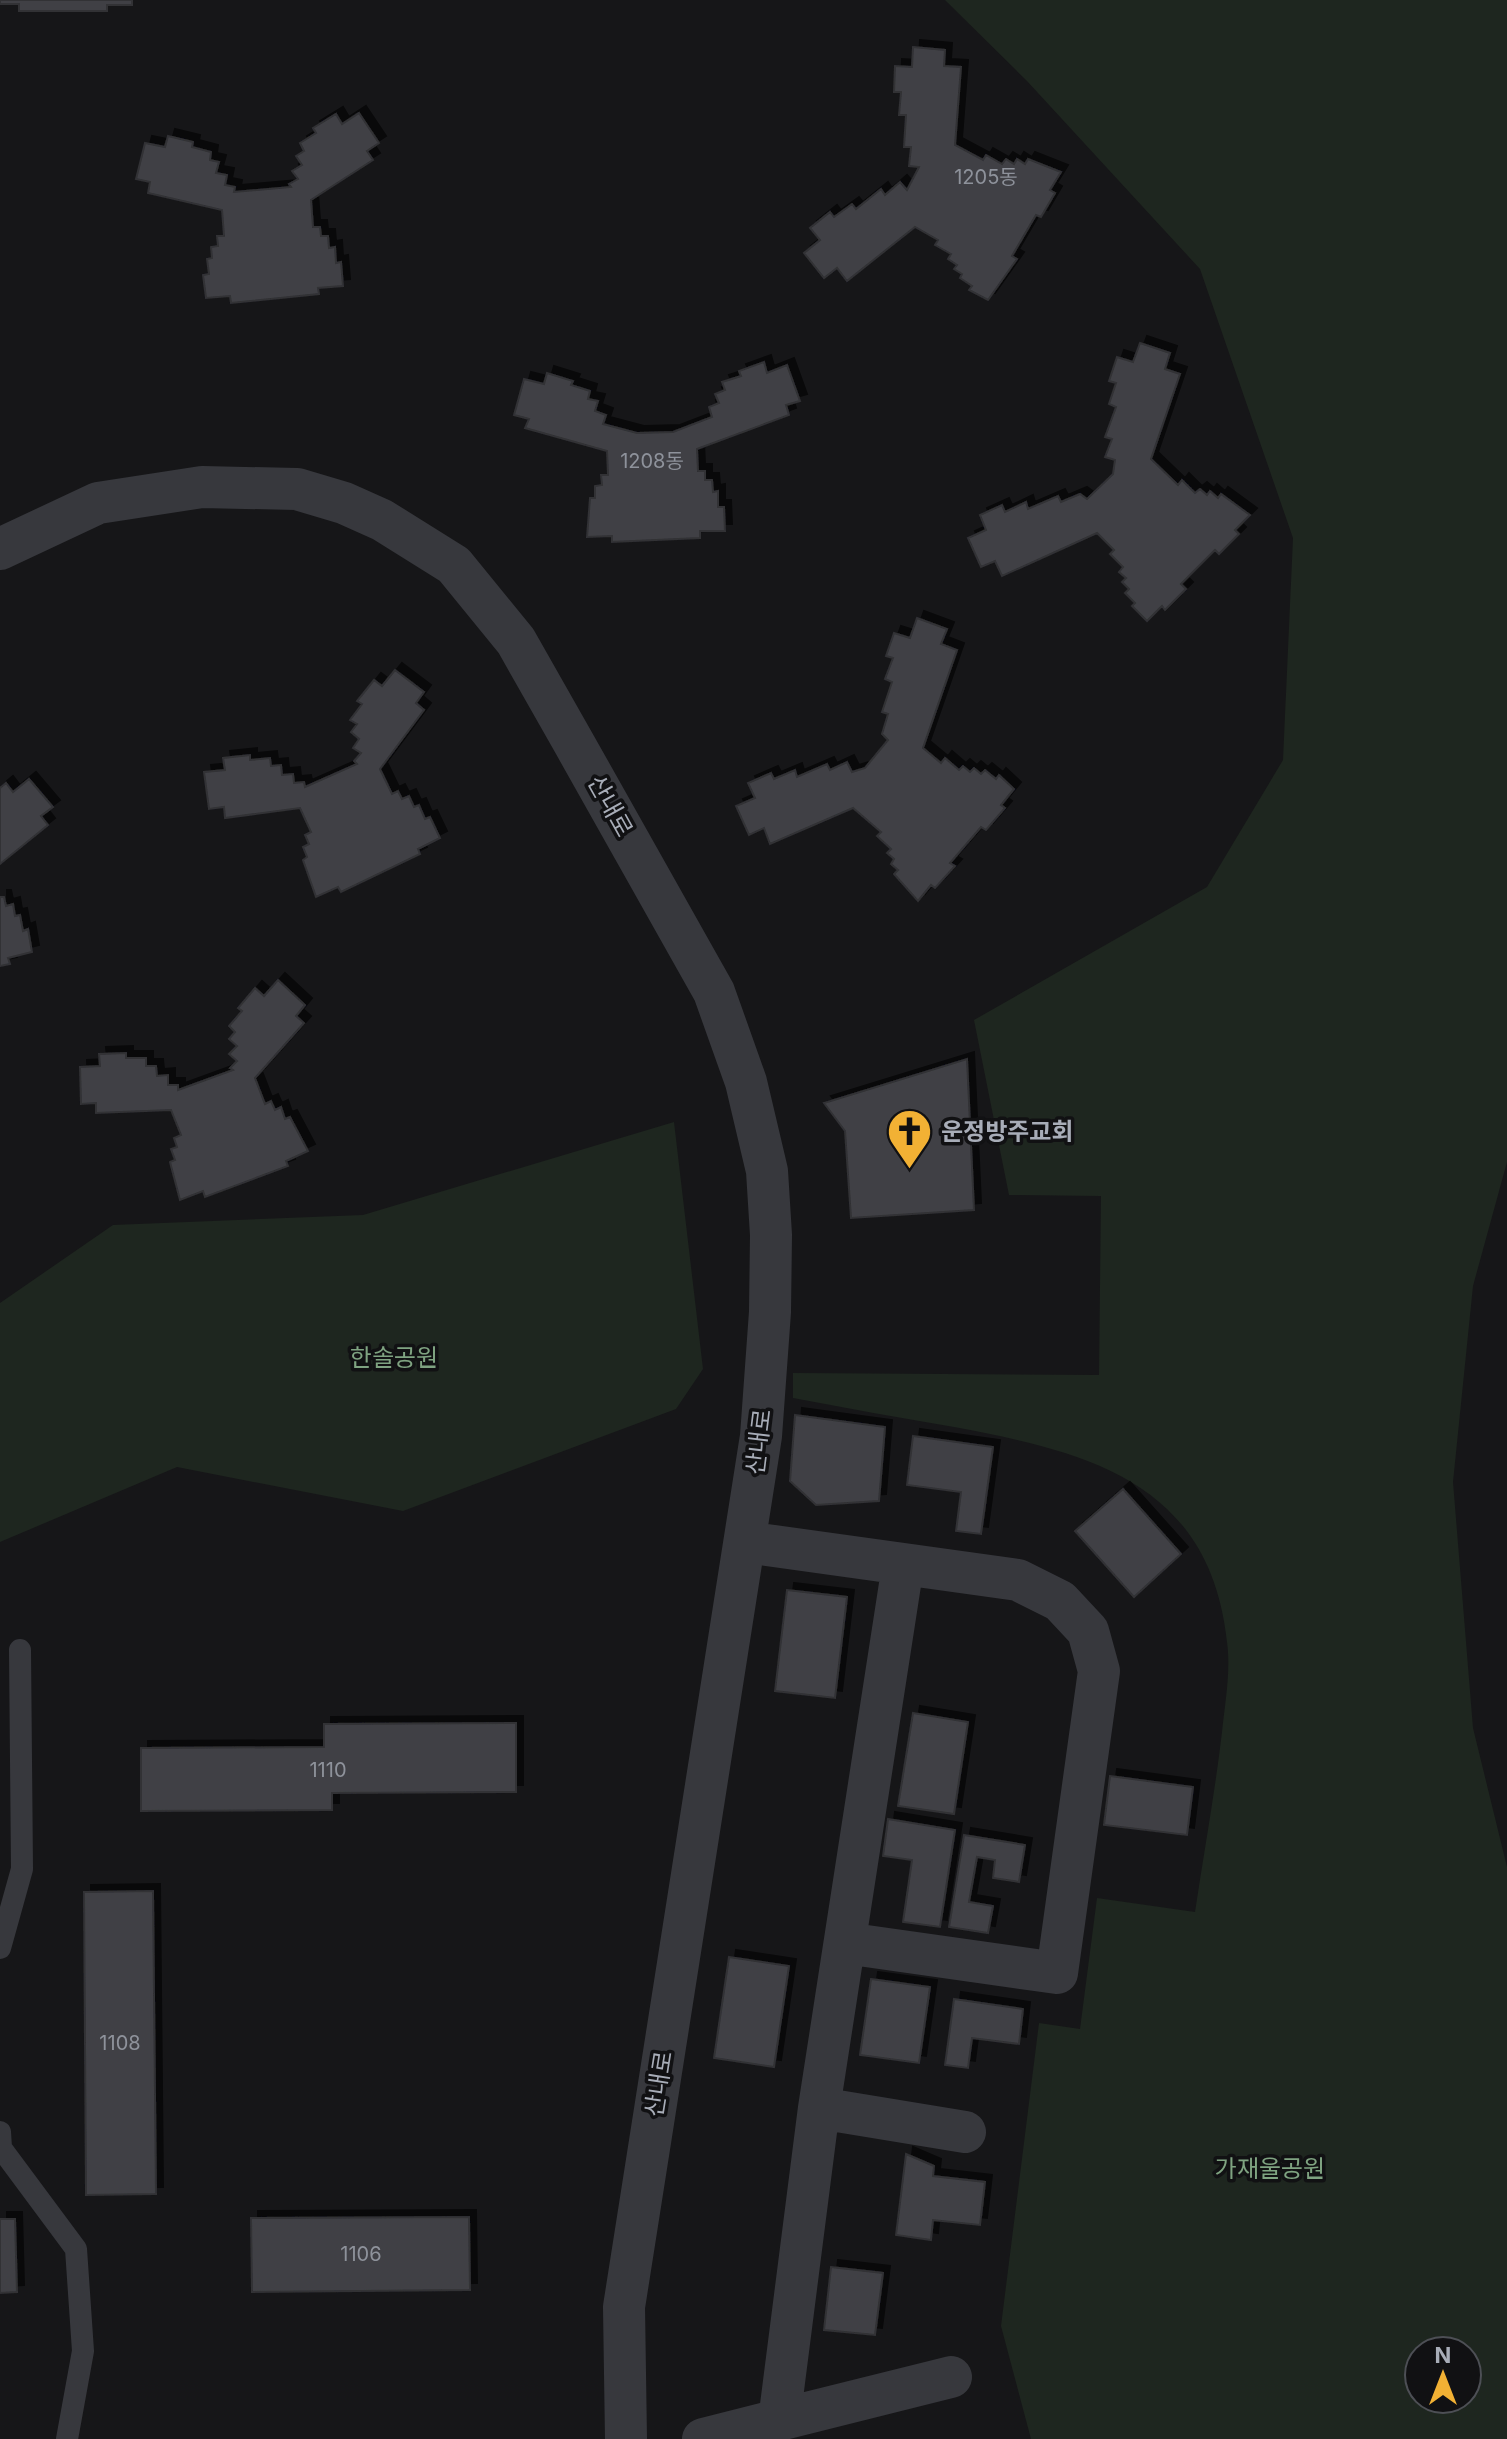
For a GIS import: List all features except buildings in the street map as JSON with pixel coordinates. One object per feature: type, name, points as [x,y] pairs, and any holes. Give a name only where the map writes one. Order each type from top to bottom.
[{"type":"street","name":"산내로","points":[[0,549],[98,503],[202,487],[297,489],[344,503],[382,520],[454,565],[516,641],[714,992],[746,1082],[767,1171],[771,1235],[770,1312],[761,1436],[624,2307],[626,2439]]},
{"type":"street","points":[[745,1542],[1018,1580],[1060,1601],[1088,1631],[1099,1671],[1057,1973],[845,1943]]},
{"type":"street","points":[[779,2421],[819,2108],[903,1565]]},
{"type":"street","points":[[819,2108],[965,2132]]},
{"type":"street","points":[[703,2439],[951,2377]]},
{"type":"lane","points":[[0,1948],[22,1869],[20,1650]]},
{"type":"lane","points":[[0,2132],[1,2148],[76,2249],[83,2351],[67,2439]]},
{"type":"green space","name":"가재울공원","points":[[945,0],[1507,0],[1507,1162],[1473,1286],[1453,1482],[1473,1728],[1507,1867],[1507,2439],[1031,2439],[1001,2326],[1039,2023],[1080,2029],[1097,1898],[1195,1912],[1228,1676],[1227,1642],[1216,1588],[1196,1544],[1168,1510],[1134,1484],[1095,1464],[1004,1437],[793,1398],[793,1373],[1099,1375],[1101,1196],[1009,1195],[974,1020],[1207,887],[1283,760],[1293,538],[1200,269],[1027,81]]},
{"type":"green space","name":"한솔공원","points":[[674,1122],[703,1369],[676,1409],[403,1511],[177,1467],[0,1542],[0,1303],[113,1225],[363,1215]]},
{"type":"place","name":"운정방주교회","points":[[910,1171]]}]
